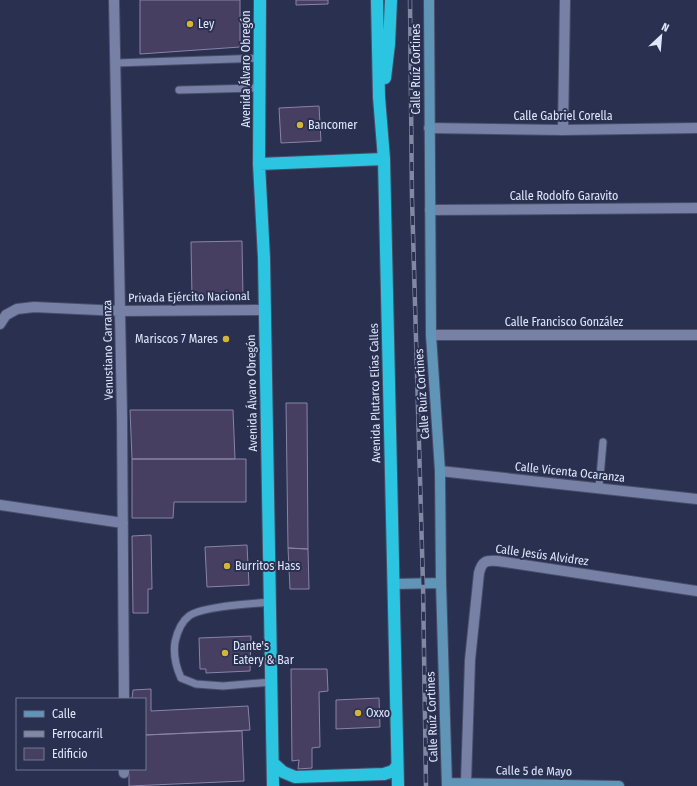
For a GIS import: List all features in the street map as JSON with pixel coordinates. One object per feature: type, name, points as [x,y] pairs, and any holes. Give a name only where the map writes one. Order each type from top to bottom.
[{"type":"highway","name":"Avenida Álvaro Obregón","points":[[260,0],[260,164],[265,310],[273,786]]},
{"type":"highway","name":"Avenida Plutarco Elías Calles","points":[[377,0],[379,97],[384,159],[398,786]]},
{"type":"highway","points":[[379,97],[384,85],[386,73],[392,0]]},
{"type":"highway","points":[[260,164],[384,159]]},
{"type":"highway","points":[[273,763],[283,772],[295,777],[384,774],[393,771],[397,766]]},
{"type":"street","name":"Venustiano Carranza","points":[[114,0],[120,311],[124,698]]},
{"type":"street","name":"Calle Ruíz Cortines","points":[[429,0],[431,335],[440,471],[441,582],[447,784]]},
{"type":"street","points":[[563,130],[566,0]]},
{"type":"street","name":"Calle Gabriel Corella","points":[[429,128],[563,130],[697,128]]},
{"type":"street","name":"Calle Rodolfo Garavito","points":[[430,210],[697,208]]},
{"type":"street","name":"Privada Ejército Nacional","points":[[0,324],[6,315],[17,309],[28,307],[120,311],[265,310]]},
{"type":"street","name":"Calle Francisco González","points":[[431,335],[697,335]]},
{"type":"street","name":"Calle Vicenta Ocaranza","points":[[440,471],[697,499]]},
{"type":"street","points":[[0,506],[123,523]]},
{"type":"street","name":"Calle Jesús Alvidrez","points":[[466,782],[470,660],[479,572],[484,562],[489,560],[498,561],[697,591]]},
{"type":"street","points":[[393,584],[441,582]]},
{"type":"street","name":"Calle 5 de Mayo","points":[[447,784],[466,782],[619,786]]},
{"type":"lane","points":[[116,63],[260,58]]},
{"type":"lane","points":[[179,90],[260,88]]},
{"type":"lane","points":[[599,488],[603,442]]},
{"type":"lane","points":[[270,602],[210,608],[190,615],[181,624],[174,648],[176,669],[181,678],[196,684],[223,686],[272,682]]},
{"type":"building","name":"Ley","points":[[140,0],[240,0],[240,47],[140,54]]},
{"type":"building","points":[[296,0],[328,0],[328,4],[296,5]]},
{"type":"building","name":"Bancomer","points":[[319,106],[321,141],[281,143],[279,108]]},
{"type":"building","points":[[242,241],[243,298],[192,298],[191,242]]},
{"type":"building","points":[[286,403],[307,403],[308,549],[288,548]]},
{"type":"building","points":[[130,410],[233,410],[235,459],[132,459]]},
{"type":"building","points":[[132,459],[246,459],[246,502],[174,502],[173,518],[132,518]]},
{"type":"building","points":[[151,535],[152,589],[148,589],[148,613],[133,613],[132,536]]},
{"type":"building","name":"Burritos Hass","points":[[247,545],[249,585],[207,587],[205,547]]},
{"type":"building","points":[[288,548],[308,549],[309,589],[290,589]]},
{"type":"building","name":"Dante's Eatery & Bar","points":[[251,636],[250,671],[206,673],[206,669],[200,669],[199,638]]},
{"type":"building","points":[[291,669],[327,669],[328,691],[319,692],[320,747],[312,748],[312,768],[298,769],[299,760],[292,761]]},
{"type":"building","points":[[151,689],[151,711],[248,706],[250,730],[146,735],[146,698],[132,698],[133,690]]},
{"type":"building","name":"Oxxo","points":[[379,698],[380,727],[336,729],[336,700]]},
{"type":"building","points":[[242,731],[244,781],[129,786],[129,770],[146,770],[146,735]]},
{"type":"railway","points":[[410,0],[412,198],[423,584],[426,786]]},
{"type":"place","name":"Ley","points":[[190,24]]},
{"type":"place","name":"Bancomer","points":[[300,125]]},
{"type":"place","name":"Mariscos 7 Mares","points":[[226,339]]},
{"type":"place","name":"Burritos Hass","points":[[227,566]]},
{"type":"place","name":"Dante's Eatery & Bar","points":[[225,653]]},
{"type":"place","name":"Oxxo","points":[[358,713]]}]
